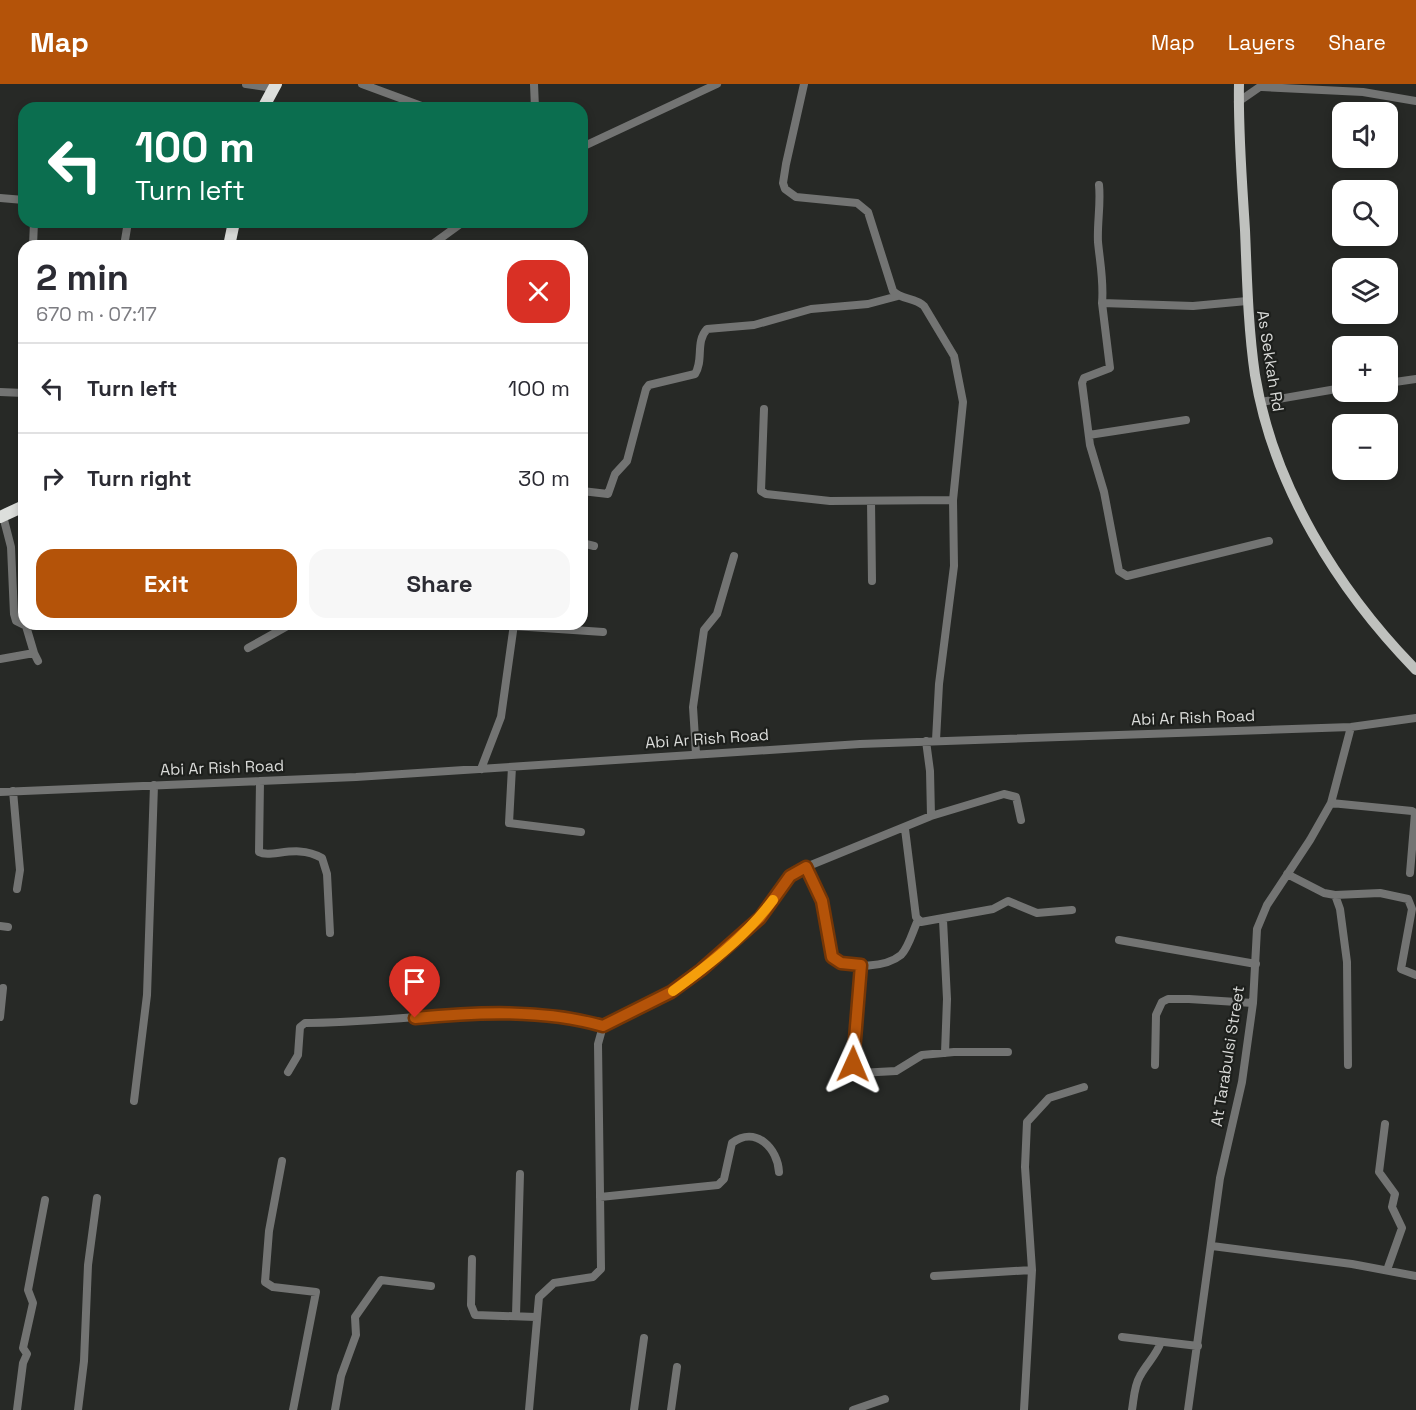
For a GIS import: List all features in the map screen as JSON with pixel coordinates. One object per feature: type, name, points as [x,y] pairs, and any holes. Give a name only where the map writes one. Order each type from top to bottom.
[{"type":"highway","points":[[266,102],[275,86]]},
{"type":"highway","points":[[2,516],[18,509]]},
{"type":"main road","name":"As Sekkah Rd","points":[[1239,84],[1247,301],[1261,402],[1275,452],[1327,557],[1368,618],[1416,670]]},
{"type":"street","points":[[246,84],[275,86]]},
{"type":"street","points":[[362,84],[411,102]]},
{"type":"street","points":[[534,84],[536,102]]},
{"type":"street","points":[[588,144],[717,84]]},
{"type":"street","points":[[804,84],[786,165],[783,183],[785,189],[796,197],[857,203],[868,212],[893,291],[898,296],[920,302],[924,306],[954,356],[959,371],[962,421],[953,500],[954,566],[940,674],[936,740]]},
{"type":"street","points":[[1238,102],[1263,86],[1363,92],[1416,101]]},
{"type":"street","points":[[1099,185],[1098,241],[1103,272],[1102,303],[1110,368],[1082,380],[1089,435],[1095,465],[1104,492],[1117,565],[1123,576],[1269,541]]},
{"type":"street","points":[[0,198],[18,200]]},
{"type":"street","points":[[438,240],[455,228]]},
{"type":"street","points":[[588,492],[608,494],[615,474],[627,462],[646,388],[649,385],[688,378],[695,374],[698,370],[700,339],[707,329],[754,325],[811,309],[868,304],[898,296]]},
{"type":"street","points":[[1102,303],[1193,306],[1247,301]]},
{"type":"street","points":[[1398,382],[1416,379]]},
{"type":"street","points":[[1261,402],[1332,390]]},
{"type":"street","points":[[0,392],[18,393]]},
{"type":"street","points":[[764,409],[761,491],[809,500],[953,500]]},
{"type":"street","points":[[1089,435],[1186,420]]},
{"type":"street","points":[[871,501],[872,581]]},
{"type":"street","points":[[2,516],[11,548],[15,614],[18,622]]},
{"type":"street","points":[[588,544],[594,546]]},
{"type":"street","points":[[696,754],[693,707],[704,630],[717,614],[734,556]]},
{"type":"street","points":[[0,659],[36,657],[27,630]]},
{"type":"street","points":[[248,648],[280,630]]},
{"type":"street","points":[[481,769],[501,717],[513,630]]},
{"type":"street","points":[[578,630],[603,632]]},
{"type":"street","name":"Abi Ar Rish Road","points":[[0,792],[481,769],[936,740],[1351,728],[1416,718]]},
{"type":"street","name":"At Tarabulsi Street","points":[[1188,1410],[1221,1178],[1242,1082],[1253,1003],[1257,929],[1267,905],[1331,803],[1351,728]]},
{"type":"street","points":[[926,741],[930,771],[931,816]]},
{"type":"street","points":[[512,767],[509,823],[581,832]]},
{"type":"street","points":[[260,781],[259,852],[268,855],[300,850],[322,858],[327,874],[330,933]]},
{"type":"street","points":[[134,1101],[147,995],[154,785]]},
{"type":"street","points":[[13,791],[20,870],[17,889]]},
{"type":"street","points":[[288,1072],[298,1055],[300,1027],[305,1023],[392,1020],[461,1014],[514,1014],[579,1019],[603,1026],[671,992],[701,970],[760,918],[790,876],[806,867],[905,829],[931,816],[1011,794],[1016,797],[1021,820]]},
{"type":"street","points":[[1331,803],[1406,810],[1415,813],[1410,873]]},
{"type":"street","points":[[806,867],[822,901],[832,957],[841,963],[861,965],[885,963],[901,955],[918,920],[905,829]]},
{"type":"street","points":[[1287,874],[1324,893],[1335,895],[1380,893],[1408,899],[1412,904],[1413,923],[1401,969],[1416,975]]},
{"type":"street","points":[[1335,895],[1342,920],[1347,962],[1348,1065]]},
{"type":"street","points":[[918,920],[927,923],[943,920],[993,909],[1008,901],[1037,913],[1072,910]]},
{"type":"street","points":[[943,920],[947,999],[945,1053]]},
{"type":"street","points":[[1119,940],[1256,964]]},
{"type":"street","points":[[861,965],[853,1033],[855,1069],[864,1074],[896,1071],[922,1056],[945,1053],[1008,1052]]},
{"type":"street","points":[[0,1017],[3,988]]},
{"type":"street","points":[[1155,1065],[1156,1015],[1162,1002],[1168,999],[1189,999],[1253,1003]]},
{"type":"street","points":[[529,1410],[539,1297],[547,1287],[554,1283],[581,1281],[598,1274],[602,1260],[598,1044],[603,1026]]},
{"type":"street","points":[[1024,1410],[1032,1270],[1025,1167],[1026,1122],[1049,1098],[1084,1087]]},
{"type":"street","points":[[1385,1124],[1379,1172],[1395,1194],[1392,1207],[1402,1228],[1387,1270]]},
{"type":"street","points":[[600,1197],[718,1185],[724,1179],[732,1143],[739,1138],[753,1137],[766,1141],[778,1159],[779,1172]]},
{"type":"street","points":[[282,1161],[269,1231],[265,1282],[273,1287],[316,1292],[293,1410]]},
{"type":"street","points":[[516,1315],[520,1174]]},
{"type":"street","points":[[78,1410],[84,1361],[88,1265],[97,1198]]},
{"type":"street","points":[[17,1410],[23,1363],[27,1354],[23,1348],[33,1303],[28,1290],[45,1200]]},
{"type":"street","points":[[1212,1246],[1416,1276]]},
{"type":"street","points":[[472,1259],[471,1305],[475,1315],[536,1317]]},
{"type":"street","points":[[934,1276],[1032,1270]]},
{"type":"street","points":[[335,1410],[341,1376],[356,1335],[355,1317],[381,1280],[431,1286]]},
{"type":"street","points":[[1122,1337],[1198,1346]]},
{"type":"street","points":[[634,1410],[644,1338]]},
{"type":"street","points":[[1131,1410],[1135,1387],[1141,1374],[1156,1358],[1161,1342]]},
{"type":"street","points":[[671,1410],[677,1367]]},
{"type":"street","points":[[853,1410],[885,1400]]},
{"type":"slow traffic","points":[[673,991],[732,944],[760,918],[773,900]]},
{"type":"route","points":[[415,1018],[461,1014],[525,1014],[579,1019],[603,1026],[671,992],[701,970],[760,918],[790,876],[806,867],[822,901],[832,957],[841,963],[861,965],[853,1033],[853,1064]]}]
